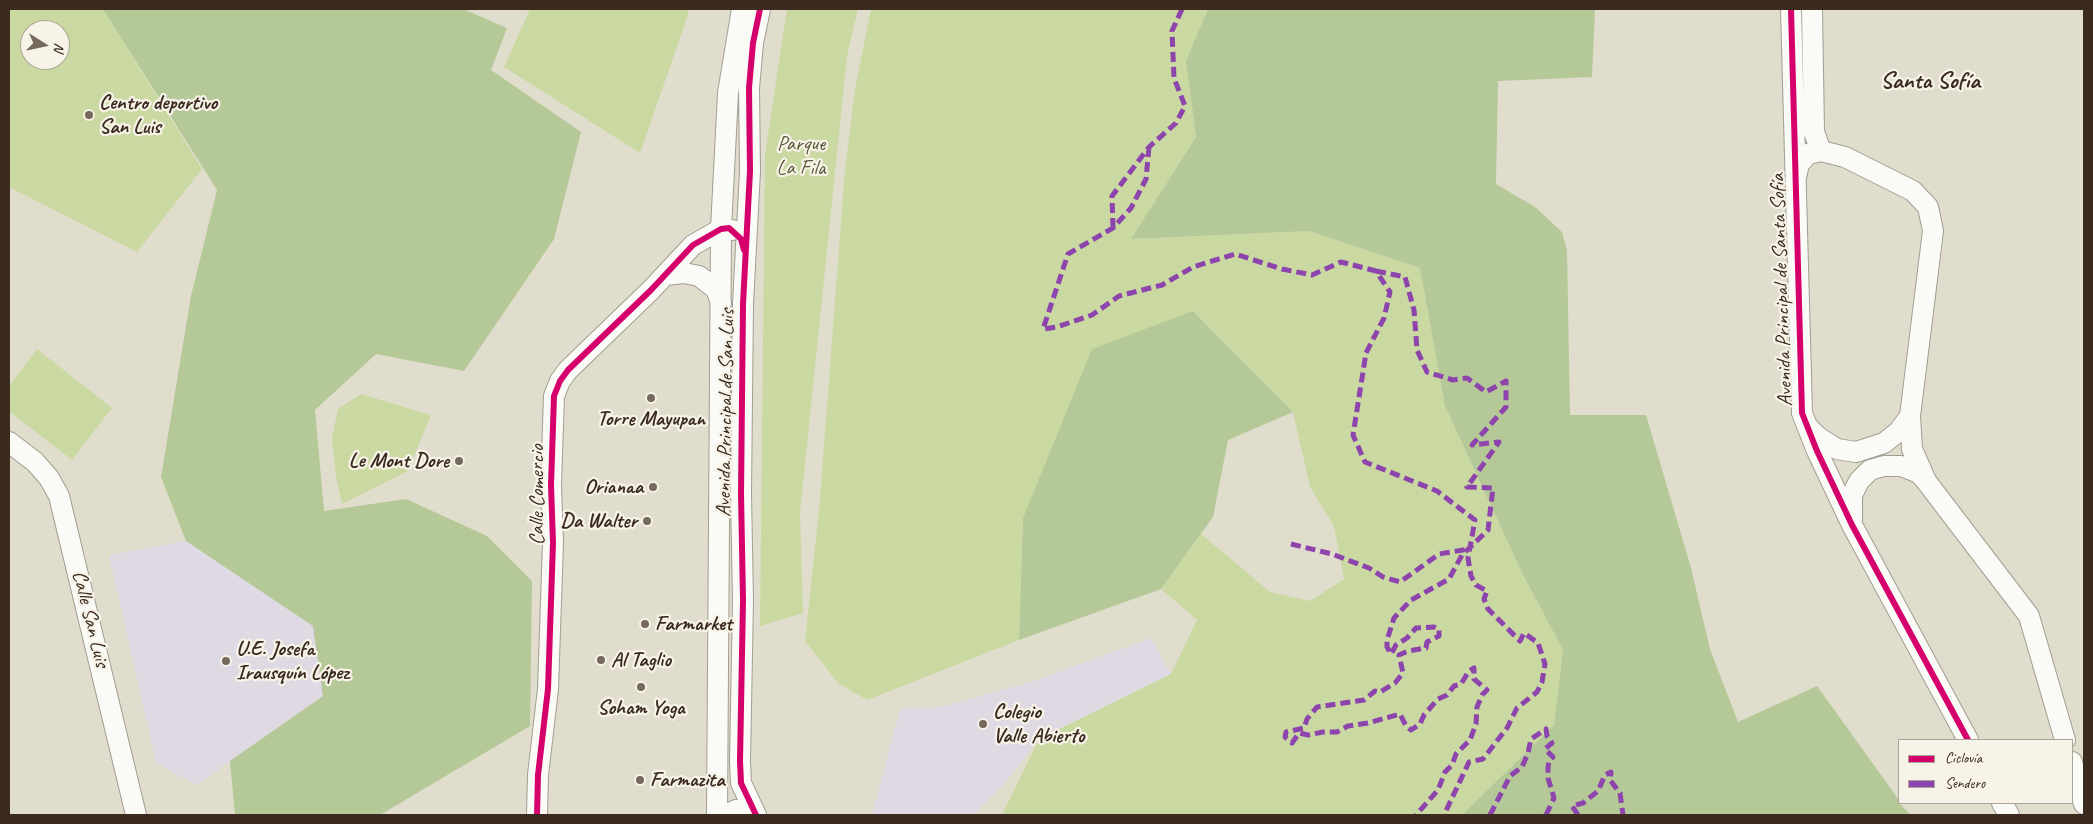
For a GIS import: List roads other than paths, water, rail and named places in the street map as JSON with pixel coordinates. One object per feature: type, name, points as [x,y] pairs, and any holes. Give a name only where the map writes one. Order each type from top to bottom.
[{"type":"street","name":"Avenida Principal de San Luis","points":[[717,815],[721,229],[728,93],[742,9]]},
{"type":"street","name":"Avenida Principal de San Luis","points":[[756,815],[741,783],[743,600],[740,494],[750,155],[750,79],[753,43],[760,9]]},
{"type":"street","name":"Avenida Principal de Santa Sofía","points":[[1790,9],[1800,400],[1805,423],[1852,525],[1967,739]]},
{"type":"street","points":[[1812,9],[1814,132],[1821,151]]},
{"type":"street","points":[[1794,184],[1799,164],[1803,158],[1821,151],[1845,157],[1878,172],[1913,191],[1928,207],[1933,231],[1910,416],[1912,449],[1926,481]]},
{"type":"street","points":[[724,154],[732,169],[736,170],[741,169],[750,155]]},
{"type":"street","points":[[721,229],[729,228],[736,232],[741,239],[746,257]]},
{"type":"street","name":"Calle Comercio","points":[[537,815],[538,774],[548,689],[553,543],[551,485],[554,396],[560,381],[568,370],[693,245],[721,229]]},
{"type":"street","points":[[665,275],[684,273],[699,276],[716,288],[721,304]]},
{"type":"street","name":"Avenida Principal de Santa Sofía","points":[[1805,423],[1818,437],[1837,449],[1856,452],[1884,443],[1899,431],[1910,416]]},
{"type":"street","name":"Calle San Luis","points":[[9,442],[35,462],[49,478],[59,496],[136,815]]},
{"type":"street","points":[[1852,525],[1850,504],[1852,496],[1859,481],[1870,470],[1893,466],[1908,468],[1918,473],[1926,481],[2029,616],[2066,739]]},
{"type":"street","points":[[2073,766],[2084,804]]},
{"type":"street","points":[[2003,804],[2009,815]]},
{"type":"street","points":[[725,815],[736,810],[756,815]]},
{"type":"place","name":"Centro deportivo San Luis","points":[[89,115]]},
{"type":"place","name":"Torre Mayupan","points":[[651,398]]},
{"type":"place","name":"Le Mont Dore","points":[[459,461]]},
{"type":"place","name":"Orianaa","points":[[653,487]]},
{"type":"place","name":"Da Walter","points":[[647,521]]},
{"type":"place","name":"Farmarket","points":[[645,624]]},
{"type":"place","name":"Al Taglio","points":[[601,660]]},
{"type":"place","name":"U.E. Josefa Irausquín López","points":[[226,661]]},
{"type":"place","name":"Soham Yoga","points":[[641,687]]},
{"type":"place","name":"Colegio Valle Abierto","points":[[983,724]]},
{"type":"place","name":"Farmazita","points":[[640,780]]},
{"type":"district","name":"Santa Sofía","points":[[1930,82]]},
{"type":"park label","name":"Parque La Fila","points":[[801,156]]}]
